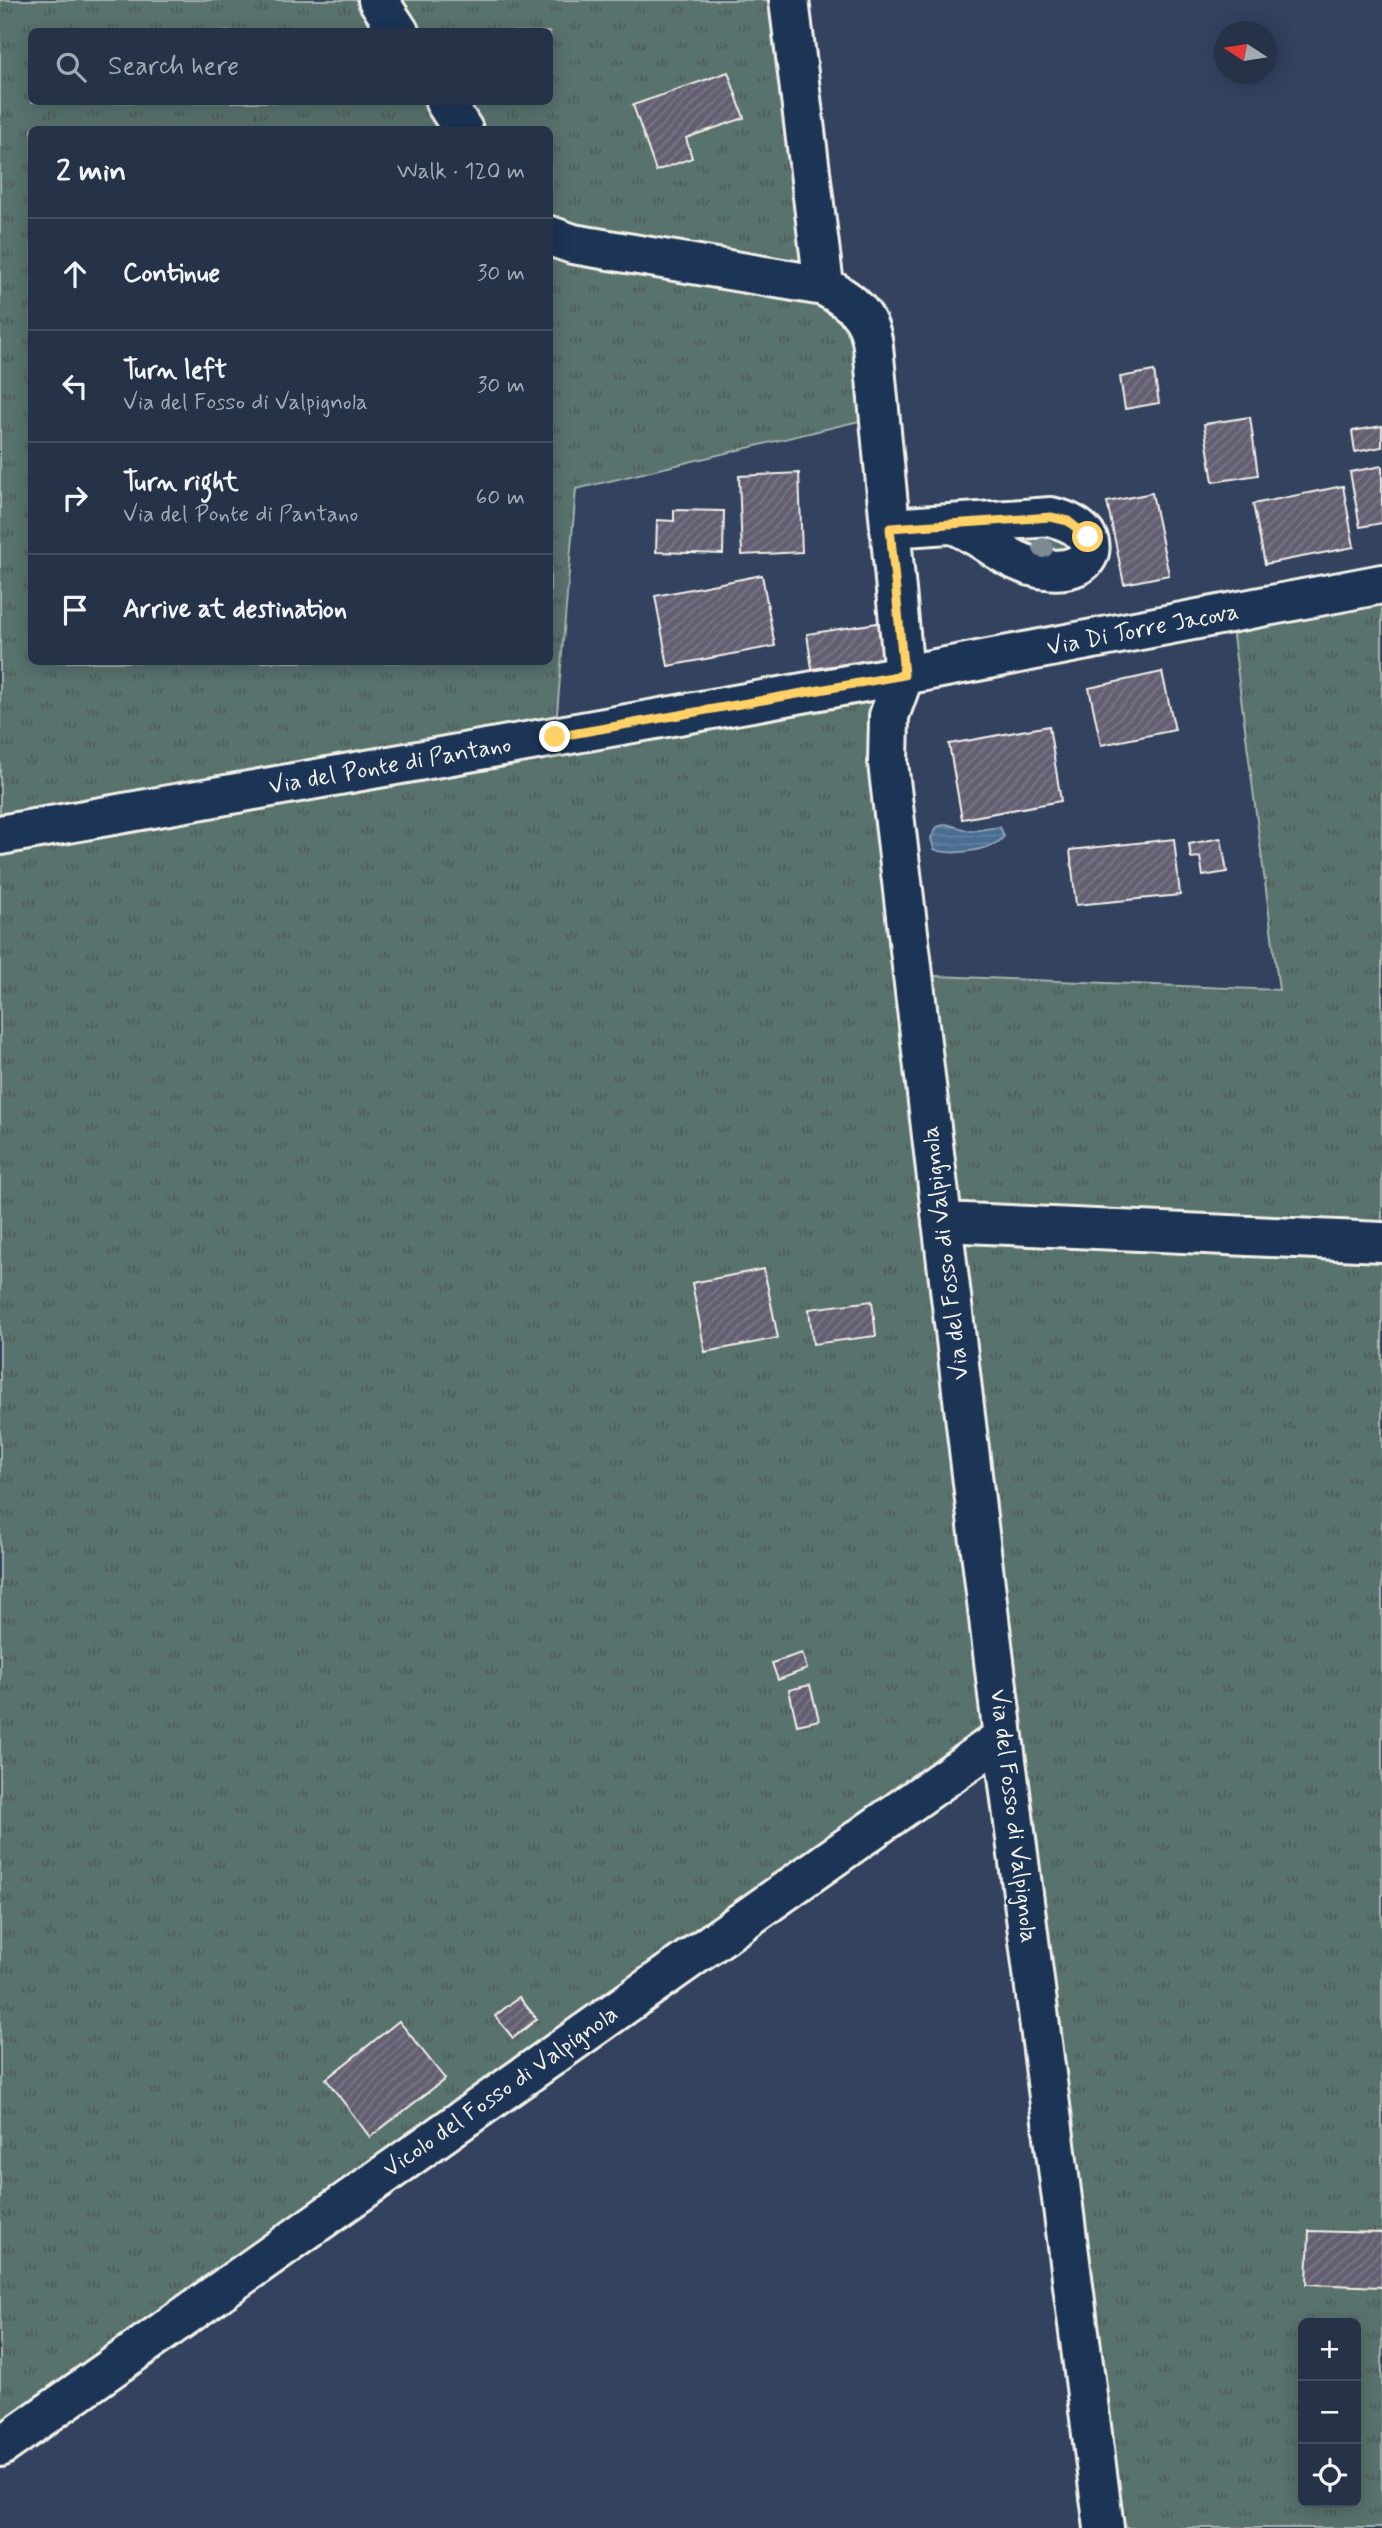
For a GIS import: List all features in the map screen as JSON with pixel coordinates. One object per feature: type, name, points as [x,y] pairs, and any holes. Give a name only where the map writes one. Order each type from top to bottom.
[{"type":"street","points":[[378,0],[396,28]]},
{"type":"street","points":[[553,237],[573,244],[824,286],[789,0]]},
{"type":"street","points":[[447,105],[460,126]]},
{"type":"street","name":"Via del Fosso di Valpignola","points":[[824,286],[857,307],[866,318],[870,331],[904,675],[891,706],[887,752],[1003,1737],[1104,2528]]},
{"type":"street","points":[[890,528],[953,524]]},
{"type":"street","name":"Via Di Torre Jacova","points":[[904,675],[1382,584]]},
{"type":"street","name":"Via del Ponte di Pantano","points":[[0,835],[904,675]]},
{"type":"street","points":[[942,1222],[1382,1242]]},
{"type":"street","name":"Vicolo del Fosso di Valpignola","points":[[0,2447],[1003,1737]]},
{"type":"green space","points":[[0,0],[789,0],[824,286],[873,346],[880,416],[576,489],[555,737],[904,675],[913,975],[1279,990],[1230,613],[1382,584],[1382,2528],[1104,2528],[1003,1738],[0,2447]]},
{"type":"green space","points":[[1016,523],[1080,545],[1052,560],[1002,532]]},
{"type":"water","points":[[946,824],[970,831],[1000,827],[1004,836],[992,845],[971,851],[949,852],[934,849],[931,838],[937,827]]},
{"type":"building","points":[[728,72],[744,118],[686,138],[692,158],[656,171],[633,105]]},
{"type":"building","points":[[1154,371],[1159,403],[1125,409],[1120,377]]},
{"type":"building","points":[[1250,417],[1258,475],[1213,482],[1204,424]]},
{"type":"building","points":[[1382,426],[1382,447],[1355,452],[1352,431]]},
{"type":"building","points":[[1382,466],[1382,523],[1360,527],[1350,472]]},
{"type":"building","points":[[799,473],[802,552],[742,555],[739,476]]},
{"type":"building","points":[[1343,486],[1354,547],[1265,564],[1253,504]]},
{"type":"building","points":[[1152,493],[1169,575],[1124,584],[1107,502]]},
{"type":"building","points":[[674,510],[724,511],[723,554],[656,552],[657,520],[674,521]]},
{"type":"building","points":[[762,575],[775,646],[668,666],[655,596]]},
{"type":"building","points":[[884,622],[890,657],[812,669],[807,634]]},
{"type":"building","points":[[1162,672],[1175,730],[1101,745],[1089,688]]},
{"type":"building","points":[[1049,726],[1061,801],[962,819],[949,744]]},
{"type":"building","points":[[1221,838],[1227,872],[1203,876],[1200,857],[1191,858],[1189,844]]},
{"type":"building","points":[[1174,839],[1180,895],[1076,905],[1070,850]]},
{"type":"building","points":[[764,1269],[778,1338],[705,1352],[692,1283]]},
{"type":"building","points":[[872,1301],[876,1336],[813,1344],[809,1309]]},
{"type":"building","points":[[802,1653],[807,1669],[778,1680],[772,1663]]},
{"type":"building","points":[[810,1685],[819,1720],[797,1725],[789,1690]]},
{"type":"building","points":[[519,1997],[537,2019],[513,2038],[495,2016]]},
{"type":"building","points":[[399,2021],[445,2079],[370,2137],[326,2079]]},
{"type":"building","points":[[1309,2231],[1382,2233],[1382,2287],[1307,2284]]},
{"type":"route","points":[[555,737],[904,675],[890,528],[1051,517],[1068,521],[1082,529],[1088,537]]}]
